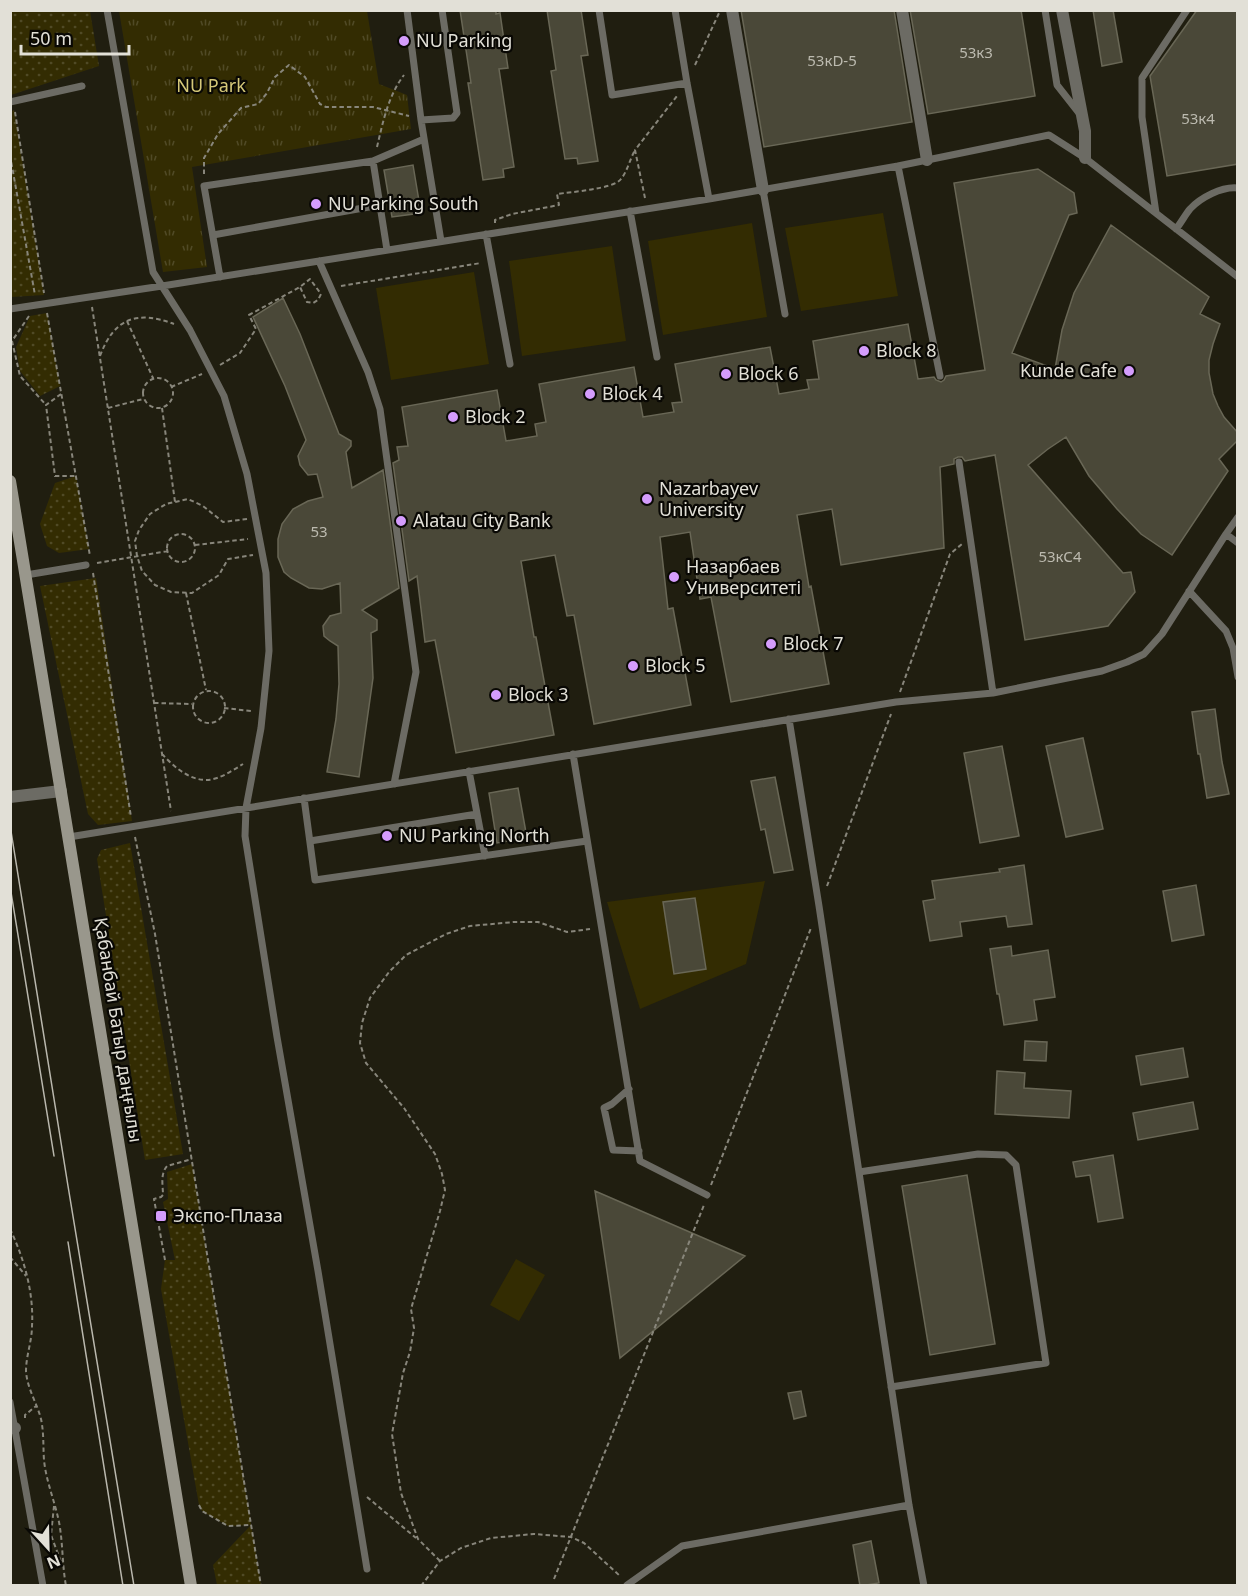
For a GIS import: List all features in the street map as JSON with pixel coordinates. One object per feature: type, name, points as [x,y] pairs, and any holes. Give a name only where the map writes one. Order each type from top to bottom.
[{"type":"main road","name":"Қабанбай Батыр даңғылы","points":[[10,481],[191,1586]]},
{"type":"street","points":[[732,10],[763,190]]},
{"type":"street","points":[[903,10],[927,160]]},
{"type":"street","points":[[1062,10],[1082,117],[1085,158]]},
{"type":"street","points":[[10,797],[61,791]]},
{"type":"lane","points":[[107,10],[153,272],[190,330],[224,396],[247,474],[266,573],[269,651],[263,713],[246,808],[245,836],[367,1569]]},
{"type":"lane","points":[[407,10],[421,120],[441,241]]},
{"type":"lane","points":[[421,120],[453,118],[457,113],[442,10]]},
{"type":"lane","points":[[598,10],[612,95],[687,83]]},
{"type":"lane","points":[[675,10],[709,199]]},
{"type":"lane","points":[[1045,10],[1058,85],[1082,117]]},
{"type":"lane","points":[[1156,213],[1142,117],[1142,78],[1187,10]]},
{"type":"lane","points":[[12,102],[82,86]]},
{"type":"lane","points":[[10,309],[763,190],[898,166],[1049,135],[1085,158],[1238,277]]},
{"type":"lane","points":[[220,277],[204,186],[373,161],[424,139]]},
{"type":"lane","points":[[373,161],[387,250]]},
{"type":"lane","points":[[898,166],[940,376]]},
{"type":"lane","points":[[1176,229],[1190,208],[1212,193],[1231,187],[1238,188]]},
{"type":"lane","points":[[763,190],[785,314]]},
{"type":"lane","points":[[213,235],[380,205]]},
{"type":"lane","points":[[630,211],[657,357]]},
{"type":"lane","points":[[486,234],[510,364]]},
{"type":"lane","points":[[319,261],[368,372],[380,409],[416,672],[394,783]]},
{"type":"lane","points":[[959,462],[993,693]]},
{"type":"lane","points":[[69,837],[896,702],[993,693],[1102,671],[1144,654],[1162,633],[1238,517]]},
{"type":"lane","points":[[1226,534],[1238,543]]},
{"type":"lane","points":[[26,575],[86,565]]},
{"type":"lane","points":[[1189,591],[1226,631],[1233,648],[1238,677]]},
{"type":"lane","points":[[789,719],[909,1505],[924,1586]]},
{"type":"lane","points":[[573,754],[640,1161],[708,1195]]},
{"type":"lane","points":[[469,771],[485,856]]},
{"type":"lane","points":[[304,798],[315,880],[587,841]]},
{"type":"lane","points":[[310,841],[477,814]]},
{"type":"lane","points":[[628,1089],[612,1104],[604,1108],[613,1150],[639,1151]]},
{"type":"lane","points":[[859,1172],[978,1154],[1006,1155],[1016,1165],[1046,1363],[891,1387]]},
{"type":"lane","points":[[10,1402],[43,1586]]},
{"type":"lane","points":[[627,1585],[682,1546],[909,1505]]},
{"type":"path","points":[[496,232],[495,220],[512,214],[559,205],[557,194],[603,187],[622,179],[635,150],[687,83],[721,10]]},
{"type":"path","points":[[411,37],[446,32]]},
{"type":"path","points":[[413,49],[447,43]]},
{"type":"path","points":[[373,161],[386,110],[397,84],[413,63]]},
{"type":"path","points":[[204,186],[204,159],[218,134],[241,108],[258,104],[275,77],[289,65],[305,77],[320,104],[373,107],[421,120]]},
{"type":"path","points":[[12,102],[46,304]]},
{"type":"path","points":[[635,150],[647,209]]},
{"type":"path","points":[[10,155],[36,305],[12,341],[20,375],[46,405],[55,476],[76,476]]},
{"type":"path","points":[[330,287],[491,261]]},
{"type":"path","points":[[171,387],[210,371],[240,353],[256,329],[249,315],[300,287],[310,279],[321,294],[318,300],[313,303],[307,302],[300,287]]},
{"type":"path","points":[[91,297],[172,820]]},
{"type":"path","points":[[100,357],[108,337],[127,321],[141,317],[154,317],[190,330]]},
{"type":"path","points":[[127,321],[153,379]]},
{"type":"path","points":[[160,378],[169,382],[171,387],[173,392],[171,402],[162,408],[151,407],[144,399],[143,389],[150,380],[160,378]]},
{"type":"path","points":[[46,405],[62,394]]},
{"type":"path","points":[[108,408],[144,399]]},
{"type":"path","points":[[162,408],[175,502]]},
{"type":"path","points":[[255,518],[223,522],[203,506],[188,499],[166,504],[150,514],[139,530],[135,541],[137,556],[142,571],[155,585],[171,592],[192,593],[219,574],[228,559],[262,554]]},
{"type":"path","points":[[183,534],[190,537],[195,545],[194,554],[189,560],[180,562],[172,559],[168,551],[168,543],[174,536],[183,534]]},
{"type":"path","points":[[827,885],[950,554],[970,536]]},
{"type":"path","points":[[195,545],[259,538]]},
{"type":"path","points":[[86,565],[168,551]]},
{"type":"path","points":[[186,592],[206,691]]},
{"type":"path","points":[[206,691],[219,694],[225,704],[223,715],[214,722],[203,722],[194,715],[192,704],[198,694],[206,691]]},
{"type":"path","points":[[154,703],[192,704]]},
{"type":"path","points":[[224,708],[263,713]]},
{"type":"path","points":[[162,754],[185,774],[202,779],[215,779],[256,756]]},
{"type":"path","points":[[132,826],[155,934],[261,1586]]},
{"type":"path","points":[[418,1539],[401,1493],[392,1434],[414,1328],[411,1309],[445,1190],[435,1154],[404,1108],[366,1063],[360,1043],[362,1023],[370,998],[389,972],[406,955],[446,934],[470,926],[514,922],[538,922],[567,932],[602,928]]},
{"type":"path","points":[[554,1579],[708,1195],[810,928]]},
{"type":"path","points":[[165,1260],[154,1199],[163,1195],[162,1174],[164,1169],[167,1166],[192,1159]]},
{"type":"path","points":[[10,1229],[18,1246],[31,1293],[33,1325],[26,1371],[41,1418],[45,1443],[44,1460],[62,1543],[66,1586]]},
{"type":"path","points":[[10,1257],[27,1277]]},
{"type":"path","points":[[353,1485],[418,1539],[440,1561]]},
{"type":"path","points":[[55,1504],[51,1535],[63,1566]]},
{"type":"path","points":[[199,1505],[202,1511],[228,1526],[251,1525]]},
{"type":"path","points":[[421,1586],[440,1561],[461,1548],[491,1538],[534,1534],[571,1537],[584,1544],[627,1585]]},
{"type":"green space","points":[[10,11],[90,11],[99,66],[11,95]]},
{"type":"green space","name":"NU Park","points":[[119,11],[367,11],[379,84],[407,95],[411,129],[192,167],[207,267],[163,272]]},
{"type":"green space","points":[[14,110],[44,295],[11,297],[10,112]]},
{"type":"green space","points":[[883,213],[898,296],[801,311],[785,228]]},
{"type":"green space","points":[[752,223],[767,317],[663,335],[648,241]]},
{"type":"green space","points":[[612,246],[626,341],[522,356],[509,261]]},
{"type":"green space","points":[[474,272],[489,364],[391,380],[376,288]]},
{"type":"green space","points":[[47,313],[60,386],[40,396],[20,371],[16,347],[30,316]]},
{"type":"green space","points":[[76,476],[89,549],[59,553],[47,546],[40,524],[55,483]]},
{"type":"green space","points":[[96,578],[132,821],[98,825],[88,814],[40,586]]},
{"type":"green space","points":[[130,843],[183,1154],[145,1160],[97,859],[101,850]]},
{"type":"green space","points":[[765,881],[746,964],[640,1009],[607,902]]},
{"type":"green space","points":[[192,1164],[261,1585],[217,1585],[213,1565],[251,1525],[228,1526],[202,1511],[199,1505],[161,1289],[165,1260],[175,1260],[163,1202],[168,1199],[167,1172]]},
{"type":"green space","points":[[516,1259],[545,1275],[519,1321],[490,1305]]},
{"type":"building","points":[[460,10],[496,10],[496,14],[500,13],[508,68],[499,69],[514,167],[503,169],[504,177],[483,180],[468,83],[471,83]]},
{"type":"building","points":[[547,10],[581,10],[588,55],[581,56],[598,161],[578,164],[577,158],[565,159],[551,71],[556,70]]},
{"type":"building","points":[[741,10],[894,10],[912,122],[764,147]]},
{"type":"building","points":[[910,10],[1021,10],[1035,96],[928,114]]},
{"type":"building","points":[[1093,10],[1113,10],[1122,62],[1102,66]]},
{"type":"building","points":[[1197,10],[1238,10],[1238,164],[1167,176],[1150,76]]},
{"type":"building","points":[[413,165],[421,213],[392,217],[384,170]]},
{"type":"building","points":[[1038,169],[1074,193],[1077,213],[1069,215],[1012,353],[1055,369],[1062,330],[1074,293],[1111,225],[1209,297],[1200,314],[1220,324],[1209,360],[1213,394],[1224,417],[1238,433],[1238,440],[1219,459],[1228,471],[1172,555],[1141,534],[1117,509],[1089,476],[1066,437],[1028,465],[1123,573],[1131,572],[1135,592],[1108,626],[1025,640],[995,455],[965,461],[962,457],[958,457],[954,459],[954,464],[940,467],[944,548],[841,565],[832,509],[797,515],[829,684],[731,702],[711,597],[700,599],[690,532],[660,537],[668,609],[673,608],[691,705],[594,724],[574,615],[567,616],[555,555],[521,561],[554,735],[456,753],[435,640],[425,642],[417,576],[409,581],[393,463],[399,460],[397,447],[408,446],[402,407],[497,390],[506,441],[537,436],[535,424],[546,422],[539,384],[634,367],[643,417],[674,412],[672,403],[682,402],[675,364],[770,347],[779,394],[809,389],[807,380],[819,379],[813,341],[908,324],[918,379],[934,377],[941,382],[946,376],[985,370],[954,183]]},
{"type":"building","points":[[283,298],[300,334],[339,434],[351,441],[351,446],[346,452],[352,488],[383,470],[399,588],[362,610],[377,620],[377,630],[371,633],[373,678],[359,777],[327,772],[336,719],[339,684],[338,646],[324,636],[323,626],[330,616],[341,613],[340,583],[322,589],[309,588],[284,572],[278,557],[278,539],[282,524],[293,509],[308,501],[323,497],[317,474],[308,475],[300,465],[298,456],[306,440],[285,386],[253,317]]},
{"type":"building","points":[[1215,709],[1229,794],[1207,798],[1192,712]]},
{"type":"building","points":[[1083,738],[1103,829],[1066,837],[1046,746]]},
{"type":"building","points":[[1002,746],[1019,836],[980,843],[964,753]]},
{"type":"building","points":[[775,777],[793,870],[774,873],[765,829],[761,830],[751,781]]},
{"type":"building","points":[[518,788],[527,838],[497,843],[489,793]]},
{"type":"building","points":[[1024,865],[1032,924],[1008,927],[1006,916],[960,922],[962,936],[930,941],[923,901],[935,899],[932,881],[1000,872],[999,869]]},
{"type":"building","points":[[1196,885],[1204,935],[1172,941],[1163,891]]},
{"type":"building","points":[[695,898],[706,969],[674,974],[663,902]]},
{"type":"building","points":[[1011,946],[1012,956],[1048,950],[1055,997],[1034,1000],[1037,1020],[1004,1025],[990,949]]},
{"type":"building","points":[[1025,1041],[1047,1042],[1046,1061],[1024,1060]]},
{"type":"building","points":[[1183,1048],[1188,1077],[1141,1085],[1136,1056]]},
{"type":"building","points":[[997,1071],[1025,1073],[1024,1088],[1071,1091],[1069,1118],[995,1114]]},
{"type":"building","points":[[1193,1102],[1198,1129],[1138,1140],[1133,1113]]},
{"type":"building","points":[[1113,1155],[1123,1218],[1098,1222],[1090,1175],[1076,1177],[1073,1162]]},
{"type":"building","points":[[967,1175],[995,1344],[930,1355],[902,1186]]},
{"type":"building","points":[[595,1191],[745,1256],[620,1358]]},
{"type":"building","points":[[801,1391],[806,1416],[794,1419],[788,1393]]},
{"type":"building","points":[[871,1541],[879,1583],[860,1586],[853,1545]]},
{"type":"tram line","points":[[10,825],[134,1586]]},
{"type":"tram line","points":[[10,886],[54,1156]]},
{"type":"tram line","points":[[68,1242],[123,1586]]},
{"type":"place","name":"NU Parking","points":[[404,41]]},
{"type":"place","name":"NU Parking South","points":[[316,204]]},
{"type":"place","name":"Block 8","points":[[864,351]]},
{"type":"place","name":"Kunde Cafe","points":[[1129,371]]},
{"type":"place","name":"Block 6","points":[[726,374]]},
{"type":"place","name":"Block 4","points":[[590,394]]},
{"type":"place","name":"Block 2","points":[[453,417]]},
{"type":"place","name":"Nazarbayev University","points":[[647,499]]},
{"type":"place","name":"Alatau City Bank","points":[[401,521]]},
{"type":"place","name":"Назарбаев Университеті","points":[[674,577]]},
{"type":"place","name":"Block 7","points":[[771,644]]},
{"type":"place","name":"Block 5","points":[[633,666]]},
{"type":"place","name":"Block 3","points":[[496,695]]},
{"type":"place","name":"NU Parking North","points":[[387,836]]},
{"type":"place","name":"Экспо-Плаза","points":[[161,1216]]}]
